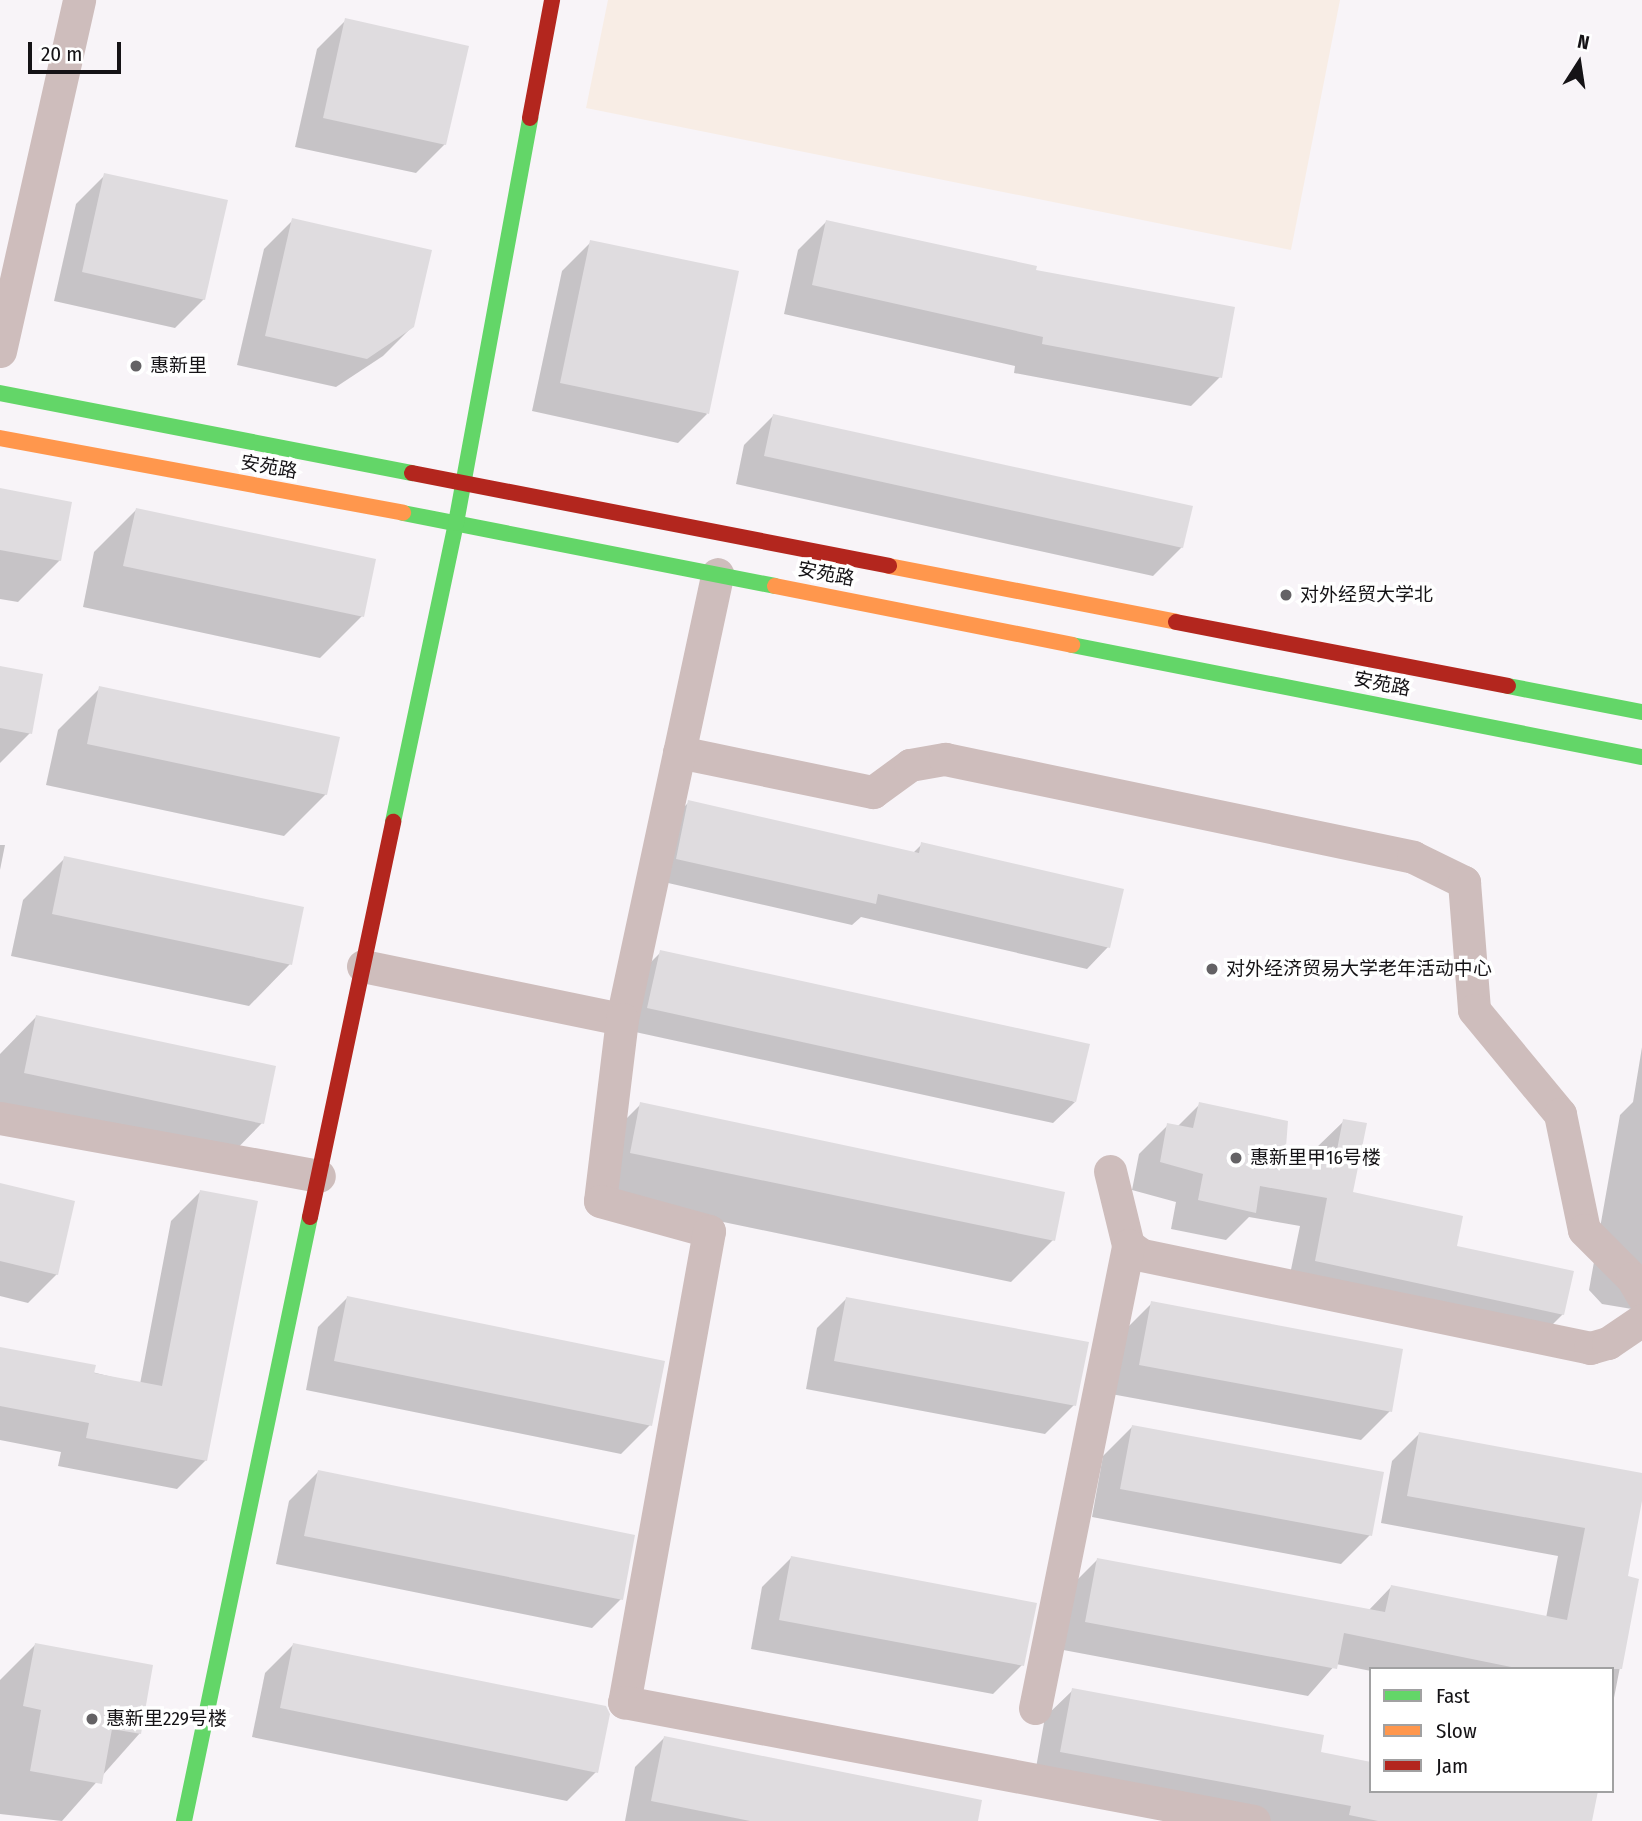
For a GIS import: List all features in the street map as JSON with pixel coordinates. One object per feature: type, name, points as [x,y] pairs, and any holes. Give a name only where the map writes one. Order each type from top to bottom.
[{"type":"main road","points":[[184,1821],[456,523],[552,0]]},
{"type":"main road","name":"安苑路","points":[[0,393],[1642,712]]},
{"type":"main road","name":"安苑路","points":[[0,438],[456,523],[1642,757]]},
{"type":"street","points":[[0,351],[79,0]]},
{"type":"street","points":[[717,574],[622,1019],[600,1201],[709,1231],[624,1702],[1049,1780],[1254,1821]]},
{"type":"street","points":[[679,752],[873,792],[910,765],[945,759],[1413,856],[1464,882],[1474,1010],[1560,1114],[1584,1230],[1642,1295]]},
{"type":"street","points":[[363,966],[622,1019]]},
{"type":"street","points":[[0,1118],[319,1176]]},
{"type":"street","points":[[1035,1708],[1128,1245],[1110,1171]]},
{"type":"street","points":[[1128,1245],[1142,1255],[1590,1348],[1608,1343],[1642,1320]]},
{"type":"shaded area","points":[[608,0],[1340,0],[1291,250],[586,108]]},
{"type":"building","points":[[345,18],[469,46],[446,145],[323,118]]},
{"type":"building","points":[[104,173],[228,200],[205,300],[82,272]]},
{"type":"building","points":[[292,218],[432,250],[414,327],[367,359],[265,336]]},
{"type":"building","points":[[826,220],[1037,266],[1036,270],[1235,307],[1222,378],[1042,344],[1043,337],[812,285]]},
{"type":"building","points":[[590,240],[739,271],[709,414],[560,383]]},
{"type":"building","points":[[773,414],[1193,506],[1183,548],[764,456]]},
{"type":"building","points":[[0,488],[72,502],[61,561],[0,550]]},
{"type":"building","points":[[136,508],[376,559],[364,617],[123,566]]},
{"type":"building","points":[[0,666],[43,674],[32,734],[0,728]]},
{"type":"building","points":[[99,686],[340,737],[327,795],[87,744]]},
{"type":"building","points":[[688,800],[919,853],[921,842],[1124,889],[1110,948],[878,894],[876,904],[676,859]]},
{"type":"building","points":[[64,856],[304,907],[292,965],[52,914]]},
{"type":"building","points":[[660,950],[1090,1044],[1076,1102],[647,1008]]},
{"type":"building","points":[[36,1015],[276,1066],[264,1124],[24,1073]]},
{"type":"building","points":[[640,1102],[1065,1192],[1055,1241],[630,1153]]},
{"type":"building","points":[[1199,1102],[1288,1121],[1286,1147],[1335,1160],[1343,1119],[1367,1123],[1353,1192],[1463,1216],[1457,1246],[1574,1271],[1564,1315],[1315,1261],[1327,1198],[1260,1186],[1256,1213],[1198,1200],[1203,1174],[1160,1162],[1167,1123],[1193,1128]]},
{"type":"building","points":[[0,1183],[75,1201],[58,1275],[0,1261]]},
{"type":"building","points":[[200,1190],[258,1201],[207,1461],[86,1438],[89,1423],[0,1406],[0,1347],[96,1365],[94,1373],[162,1386]]},
{"type":"building","points":[[347,1296],[665,1361],[652,1426],[334,1361]]},
{"type":"building","points":[[846,1297],[1089,1342],[1076,1406],[834,1361]]},
{"type":"building","points":[[1151,1301],[1403,1349],[1392,1412],[1139,1365]]},
{"type":"building","points":[[1132,1425],[1384,1472],[1372,1536],[1120,1489]]},
{"type":"building","points":[[1419,1432],[1642,1473],[1642,1501],[1628,1576],[1639,1579],[1622,1669],[1511,1667],[1344,1633],[1337,1669],[1085,1622],[1097,1558],[1385,1612],[1391,1585],[1567,1620],[1585,1528],[1407,1496]]},
{"type":"building","points":[[318,1470],[635,1535],[623,1600],[304,1536]]},
{"type":"building","points":[[791,1556],[1037,1603],[1024,1666],[779,1620]]},
{"type":"building","name":"惠新里229号楼","points":[[35,1643],[153,1665],[141,1734],[112,1729],[102,1784],[30,1771],[41,1710],[23,1706]]},
{"type":"building","points":[[293,1643],[606,1706],[610,1714],[598,1773],[280,1708]]},
{"type":"building","points":[[1072,1688],[1324,1735],[1321,1752],[1369,1762],[1369,1793],[1598,1793],[1592,1821],[1378,1821],[1349,1815],[1351,1806],[1060,1752]]},
{"type":"building","points":[[664,1736],[982,1800],[978,1821],[750,1821],[651,1801]]},
{"type":"traffic: fast","points":[[393,822],[456,523],[530,118]]},
{"type":"traffic: fast","points":[[0,393],[412,473]]},
{"type":"traffic: fast","points":[[403,513],[775,586]]},
{"type":"traffic: fast","points":[[1072,645],[1642,757]]},
{"type":"traffic: fast","points":[[1508,686],[1642,712]]},
{"type":"traffic: fast","points":[[184,1821],[310,1217]]},
{"type":"traffic: slow","points":[[0,438],[403,513]]},
{"type":"traffic: slow","points":[[889,566],[1176,622]]},
{"type":"traffic: slow","points":[[775,586],[1072,645]]},
{"type":"traffic: jam","points":[[530,118],[552,0]]},
{"type":"traffic: jam","points":[[412,473],[889,566]]},
{"type":"traffic: jam","points":[[1176,622],[1508,686]]},
{"type":"traffic: jam","points":[[310,1217],[393,822]]},
{"type":"place","name":"惠新里","points":[[136,366]]},
{"type":"place","name":"对外经贸大学北","points":[[1286,595]]},
{"type":"place","name":"对外经济贸易大学老年活动中心","points":[[1212,969]]},
{"type":"place","name":"惠新里甲16号楼","points":[[1236,1158]]},
{"type":"place","name":"惠新里229号楼","points":[[92,1719]]}]
